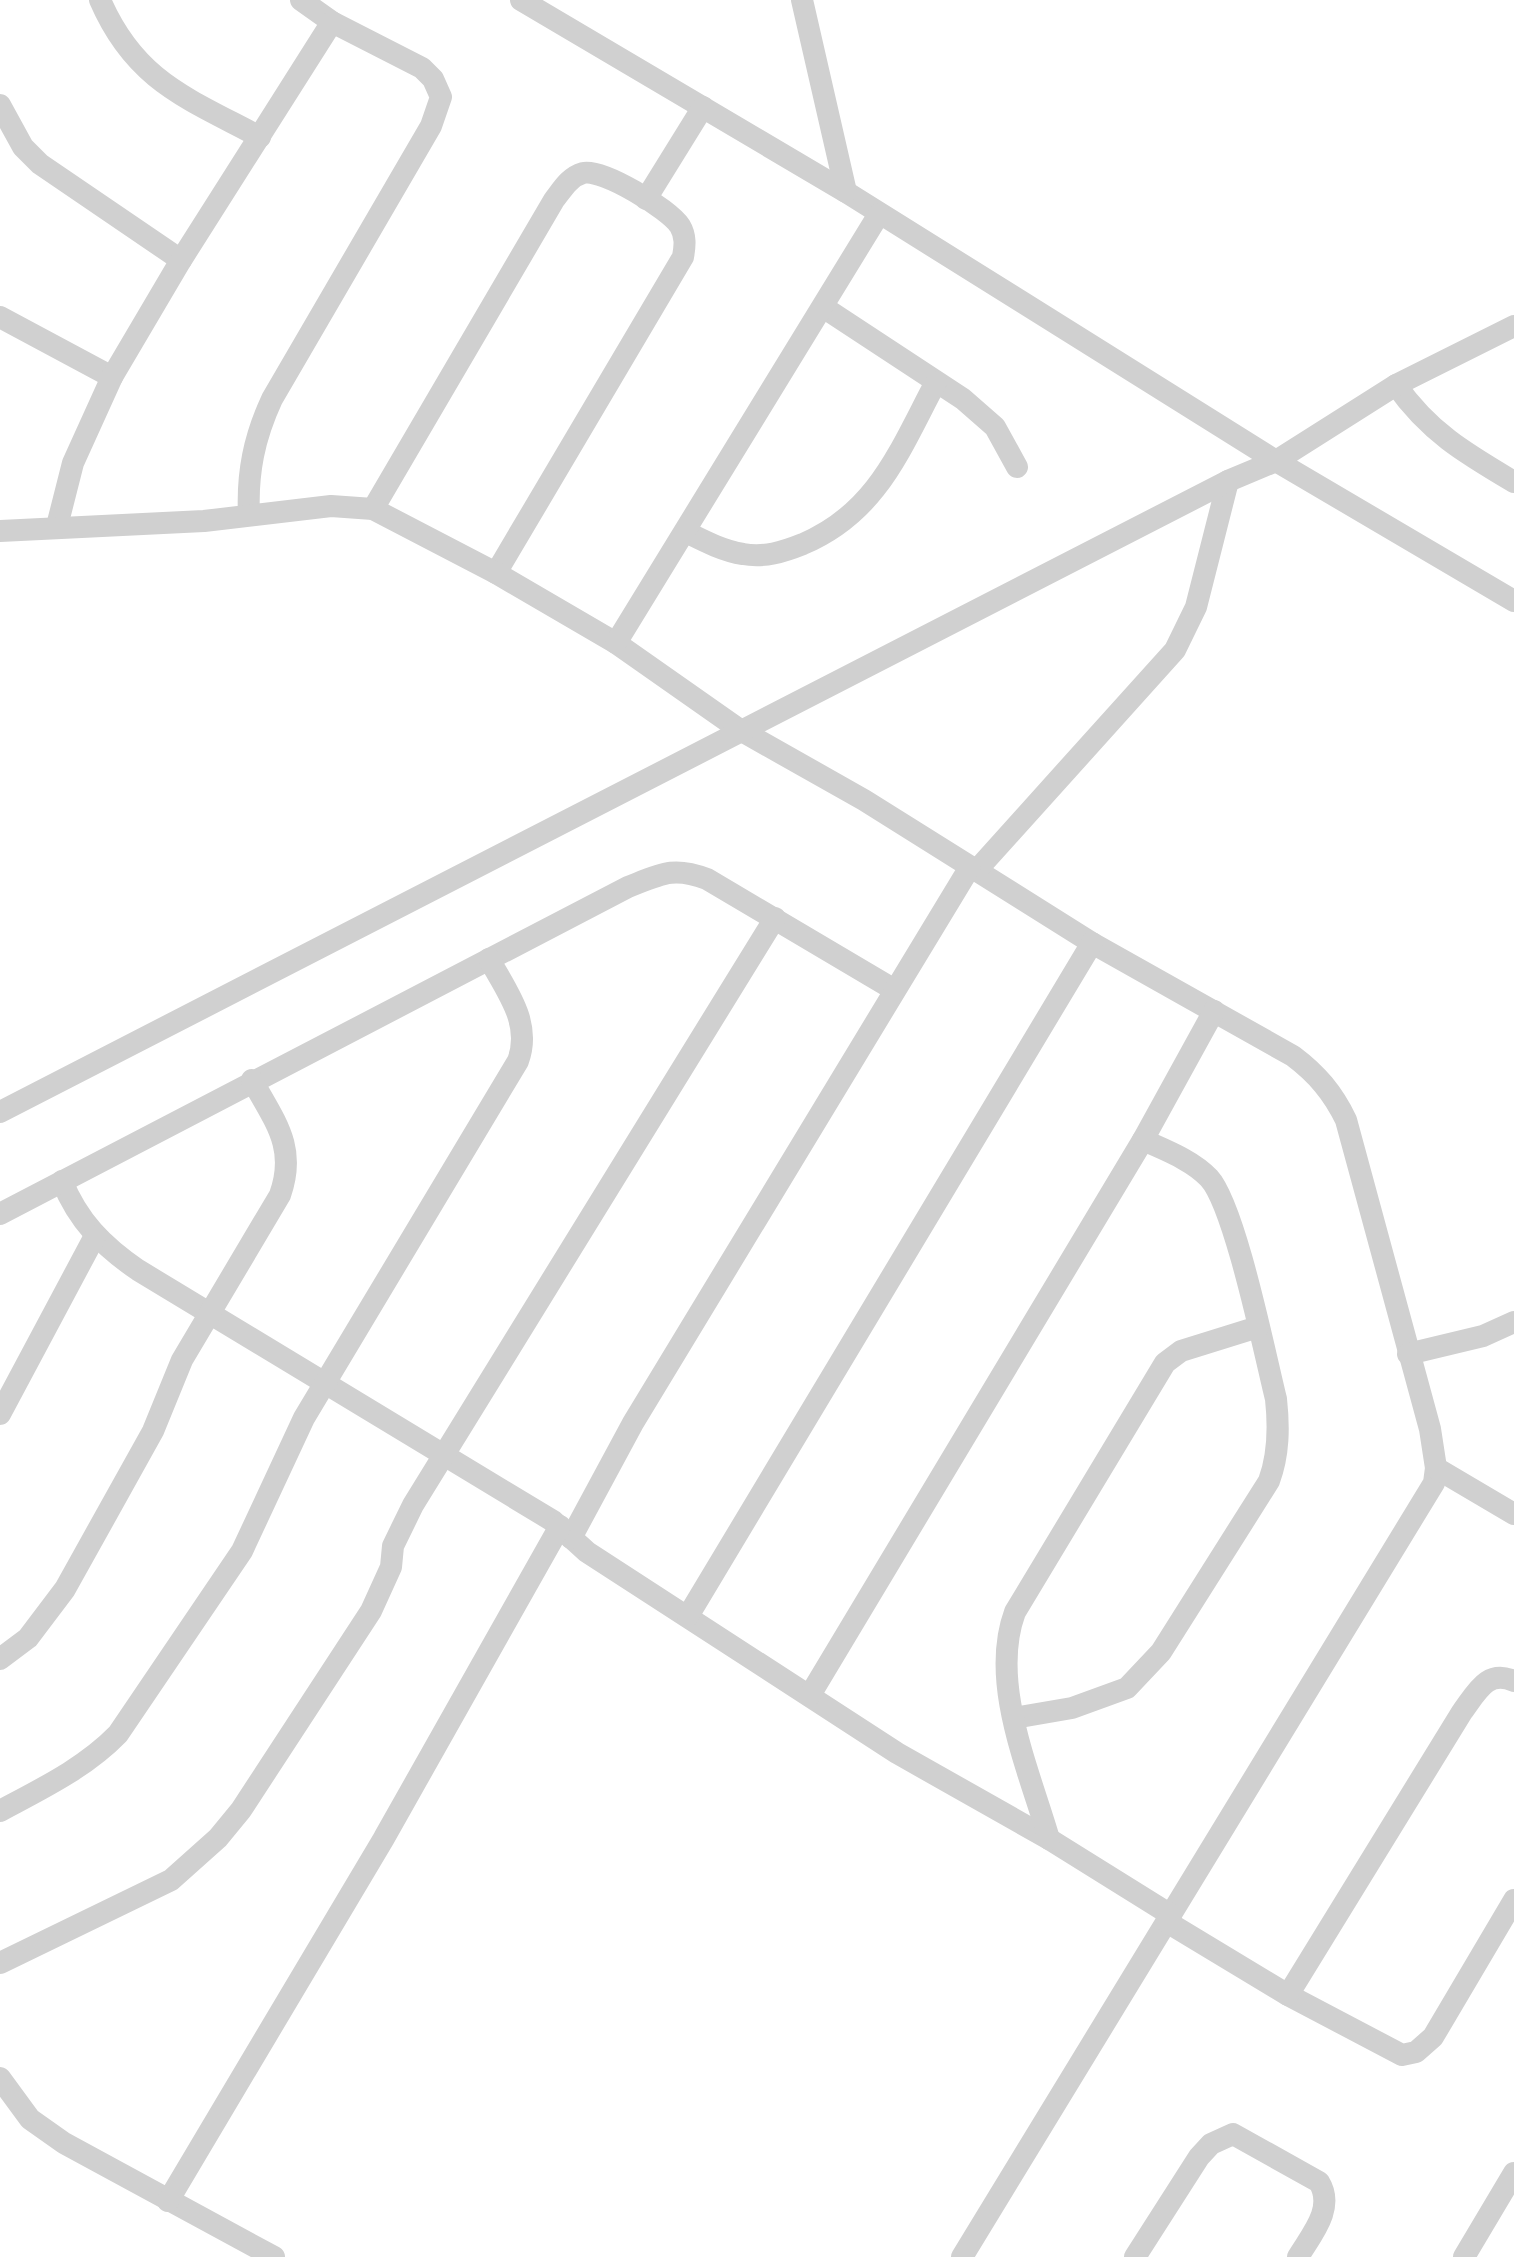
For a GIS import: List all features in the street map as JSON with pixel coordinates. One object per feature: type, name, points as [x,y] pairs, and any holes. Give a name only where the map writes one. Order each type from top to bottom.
[{"type":"street","points":[[100,0],[126,47],[152,77],[260,137]]},
{"type":"street","points":[[249,515],[250,460],[272,399],[440,108],[439,86],[422,68],[332,22],[301,0]]},
{"type":"street","points":[[522,0],[846,192],[1276,461],[1514,601]]},
{"type":"street","points":[[802,0],[846,192]]},
{"type":"street","points":[[57,526],[73,463],[112,378],[181,260],[332,22]]},
{"type":"street","points":[[0,105],[23,147],[40,164],[181,260]]},
{"type":"street","points":[[646,200],[703,107]]},
{"type":"street","points":[[373,510],[554,200],[581,173],[606,176],[682,228],[683,257],[496,573]]},
{"type":"street","points":[[616,643],[879,214]]},
{"type":"street","points":[[823,306],[964,399],[995,428],[1017,467]]},
{"type":"street","points":[[0,317],[112,378]]},
{"type":"street","points":[[0,1112],[1228,481],[1276,461],[1396,385],[1514,326]]},
{"type":"street","points":[[686,532],[744,555],[768,556],[844,522],[880,486],[936,382]]},
{"type":"street","points":[[1396,385],[1436,433],[1514,482]]},
{"type":"street","points":[[168,2201],[893,989],[973,869],[1176,650],[1196,608],[1228,481]]},
{"type":"street","points":[[0,531],[204,521],[331,506],[373,510],[496,573],[616,643],[740,730],[864,800],[1092,942],[1292,1056],[1310,1069],[1335,1097],[1350,1133],[1430,1429],[1436,1468],[1427,1498],[962,2257]]},
{"type":"street","points":[[0,1214],[628,887],[671,871],[685,870],[707,879],[893,989]]},
{"type":"street","points":[[0,1963],[171,1880],[218,1838],[252,1794],[371,1611],[392,1566],[392,1546],[400,1527],[775,918]]},
{"type":"street","points":[[688,1616],[1092,942]]},
{"type":"street","points":[[0,1812],[80,1766],[118,1734],[242,1551],[304,1418],[518,1061],[524,1039],[522,1026],[490,959]]},
{"type":"street","points":[[810,1695],[1143,1140],[1214,1012]]},
{"type":"street","points":[[0,1659],[28,1638],[66,1589],[153,1432],[182,1360],[266,1222],[288,1172],[288,1152],[280,1130],[252,1080]]},
{"type":"street","points":[[1014,1718],[1072,1708],[1127,1688],[1161,1652],[1275,1464],[1278,1420],[1227,1213],[1210,1179],[1176,1154],[1143,1140]]},
{"type":"street","points":[[62,1181],[71,1202],[95,1236],[138,1270],[446,1456],[897,1753],[1049,1838],[1288,1995],[1390,2050],[1402,2054],[1416,2052],[1434,2037],[1514,1900]]},
{"type":"street","points":[[0,1414],[95,1236]]},
{"type":"street","points":[[1408,1354],[1483,1336],[1514,1322]]},
{"type":"street","points":[[1049,1838],[1006,1681],[1004,1648],[1015,1612],[1156,1374],[1181,1351],[1258,1327]]},
{"type":"street","points":[[1436,1468],[1514,1514]]},
{"type":"street","points":[[1288,1995],[1462,1712],[1490,1678],[1501,1676],[1514,1681]]},
{"type":"street","points":[[0,2078],[30,2119],[64,2143],[274,2257]]},
{"type":"street","points":[[1135,2257],[1199,2156],[1211,2144],[1233,2134],[1318,2182],[1324,2190],[1324,2209],[1298,2257]]},
{"type":"street","points":[[1464,2257],[1514,2173]]}]
